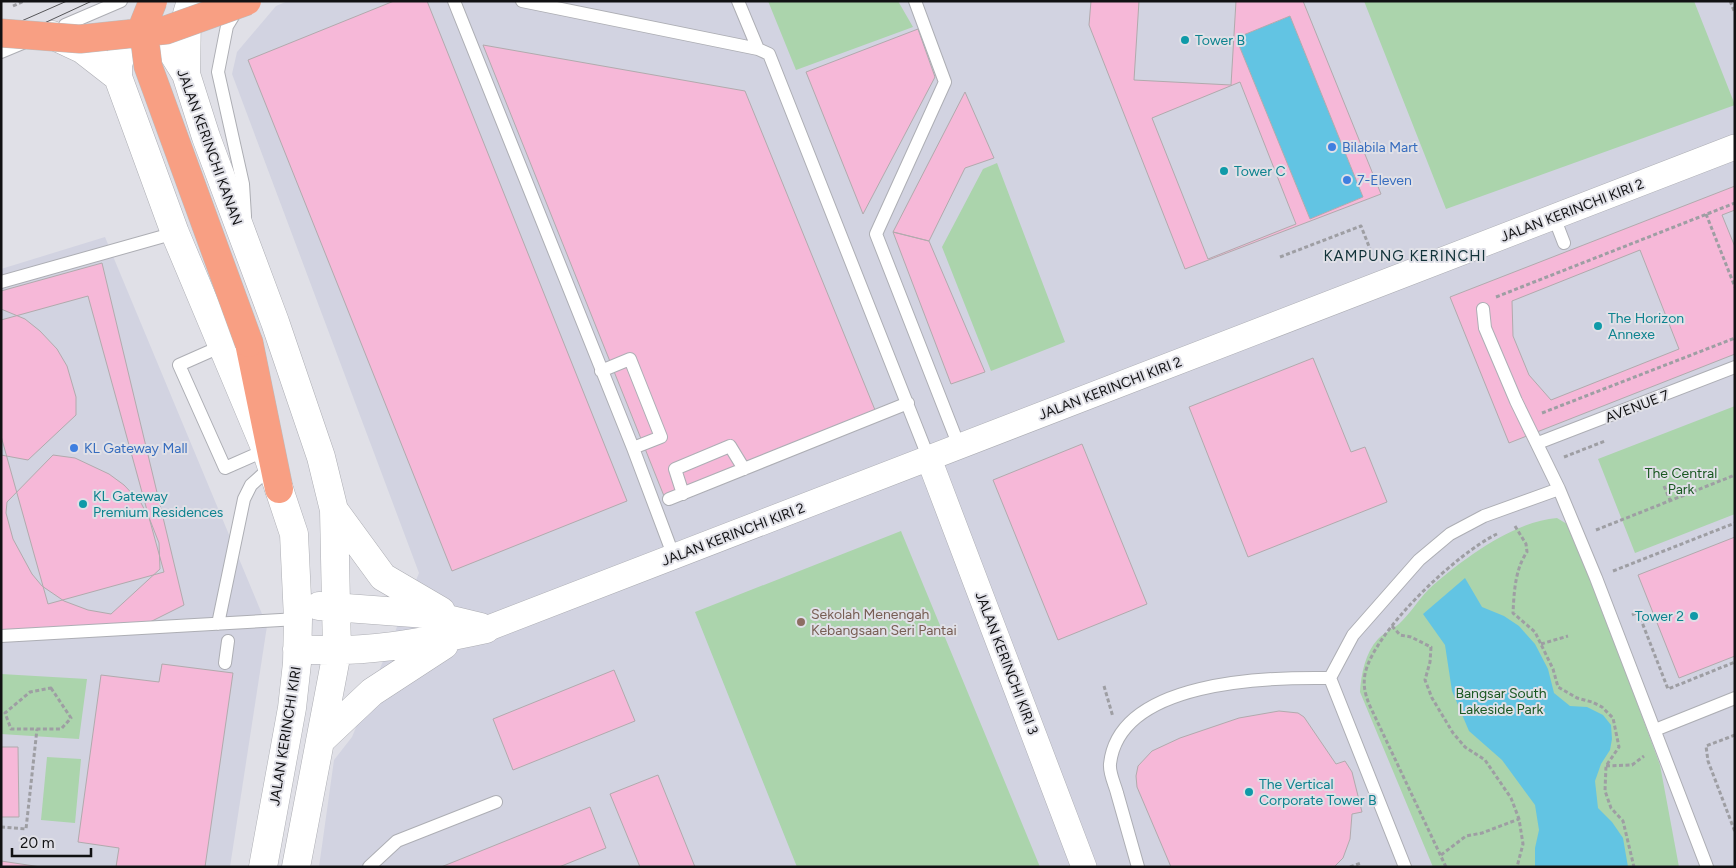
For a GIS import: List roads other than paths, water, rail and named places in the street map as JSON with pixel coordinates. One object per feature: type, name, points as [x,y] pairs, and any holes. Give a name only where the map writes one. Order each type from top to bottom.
[{"type":"highway","points":[[153,1],[143,26],[148,66],[249,343],[272,468]]},
{"type":"highway","points":[[13,38],[80,39],[166,30],[246,1]]},
{"type":"street","points":[[186,74],[187,14],[191,1]]},
{"type":"street","points":[[1,26],[52,35],[82,49],[118,77]]},
{"type":"street","name":"JALAN KERINCHI KANAN","points":[[298,612],[294,534],[272,468],[175,233],[118,77],[118,65],[122,52],[130,42],[149,36],[158,38],[168,45],[186,74],[206,138],[246,249],[275,322],[321,457],[334,510],[336,607]]},
{"type":"street","name":"JALAN KERINCHI KIRI 2","points":[[469,628],[674,557],[1735,148]]},
{"type":"street","name":"JALAN KERINCHI KIRI 3","points":[[929,459],[1055,777],[1084,867]]},
{"type":"street","points":[[334,510],[382,577],[394,586],[469,628]]},
{"type":"street","points":[[298,612],[336,607],[427,614],[469,628]]},
{"type":"street","points":[[296,867],[337,652],[336,607]]},
{"type":"street","name":"JALAN KERINCHI KIRI","points":[[263,867],[292,708],[298,612]]},
{"type":"street","points":[[297,649],[337,652],[377,649],[469,628]]},
{"type":"street","points":[[320,741],[372,692],[469,628]]},
{"type":"lane","points":[[65,25],[121,1]]},
{"type":"lane","points":[[246,1],[236,10],[227,26],[218,72],[243,184],[246,249]]},
{"type":"lane","points":[[454,1],[633,448],[674,557]]},
{"type":"lane","points":[[522,1],[758,48],[768,54],[929,459]]},
{"type":"lane","points":[[738,1],[758,48]]},
{"type":"lane","points":[[915,1],[945,82],[876,234],[959,446]]},
{"type":"lane","points":[[1,52],[13,38]]},
{"type":"lane","points":[[1554,217],[1564,243]]},
{"type":"lane","points":[[1,282],[175,233]]},
{"type":"lane","points":[[1483,309],[1485,328],[1516,400],[1559,489],[1596,578],[1707,867]]},
{"type":"lane","points":[[222,346],[179,365],[225,468],[272,468]]},
{"type":"lane","points":[[601,371],[630,359],[661,437],[633,448]]},
{"type":"lane","name":"AVENUE 7","points":[[1538,443],[1735,367]]},
{"type":"lane","points":[[669,499],[908,403]]},
{"type":"lane","points":[[683,494],[675,469],[693,461],[730,446],[744,469]]},
{"type":"lane","points":[[218,624],[244,499],[251,485],[272,468]]},
{"type":"lane","points":[[1405,867],[1330,678],[1353,635],[1419,560],[1450,534],[1484,516],[1559,489]]},
{"type":"lane","points":[[1,636],[157,621],[218,624],[298,612]]},
{"type":"lane","points":[[225,663],[228,641]]},
{"type":"lane","points":[[1138,867],[1109,767],[1112,750],[1119,736],[1133,719],[1154,706],[1179,695],[1204,688],[1263,680],[1330,678]]},
{"type":"lane","points":[[1655,730],[1735,698]]},
{"type":"lane","points":[[369,867],[397,841],[496,802]]},
{"type":"water","points":[[1290,16],[1363,197],[1310,219],[1236,38]]},
{"type":"water","points":[[1465,578],[1482,607],[1504,616],[1519,626],[1535,644],[1548,669],[1554,693],[1570,706],[1587,707],[1603,715],[1611,725],[1612,739],[1610,750],[1601,764],[1595,781],[1598,808],[1612,822],[1623,838],[1628,867],[1535,867],[1535,848],[1539,830],[1535,805],[1502,760],[1469,731],[1452,691],[1445,645],[1423,614]]},
{"type":"tram line","points":[[1,30],[67,1]]},
{"type":"tram line","points":[[1,43],[92,1]]},
{"type":"place","name":"Tower B","points":[[1185,40]]},
{"type":"place","name":"Bilabila Mart","points":[[1332,147]]},
{"type":"place","name":"Tower C","points":[[1224,171]]},
{"type":"place","name":"7-Eleven","points":[[1347,180]]},
{"type":"place","name":"The Horizon Annexe","points":[[1598,326]]},
{"type":"place","name":"KL Gateway Mall","points":[[74,448]]},
{"type":"place","name":"KL Gateway Premium Residences","points":[[83,504]]},
{"type":"place","name":"Tower 2","points":[[1694,616]]},
{"type":"place","name":"Sekolah Menengah Kebangsaan Seri Pantai","points":[[801,622]]},
{"type":"place","name":"The Vertical Corporate Tower B","points":[[1249,792]]},
{"type":"district","name":"KAMPUNG KERINCHI","points":[[1405,256]]},
{"type":"park label","name":"The Central Park","points":[[1681,482]]},
{"type":"park label","name":"Bangsar South Lakeside Park","points":[[1501,702]]}]
